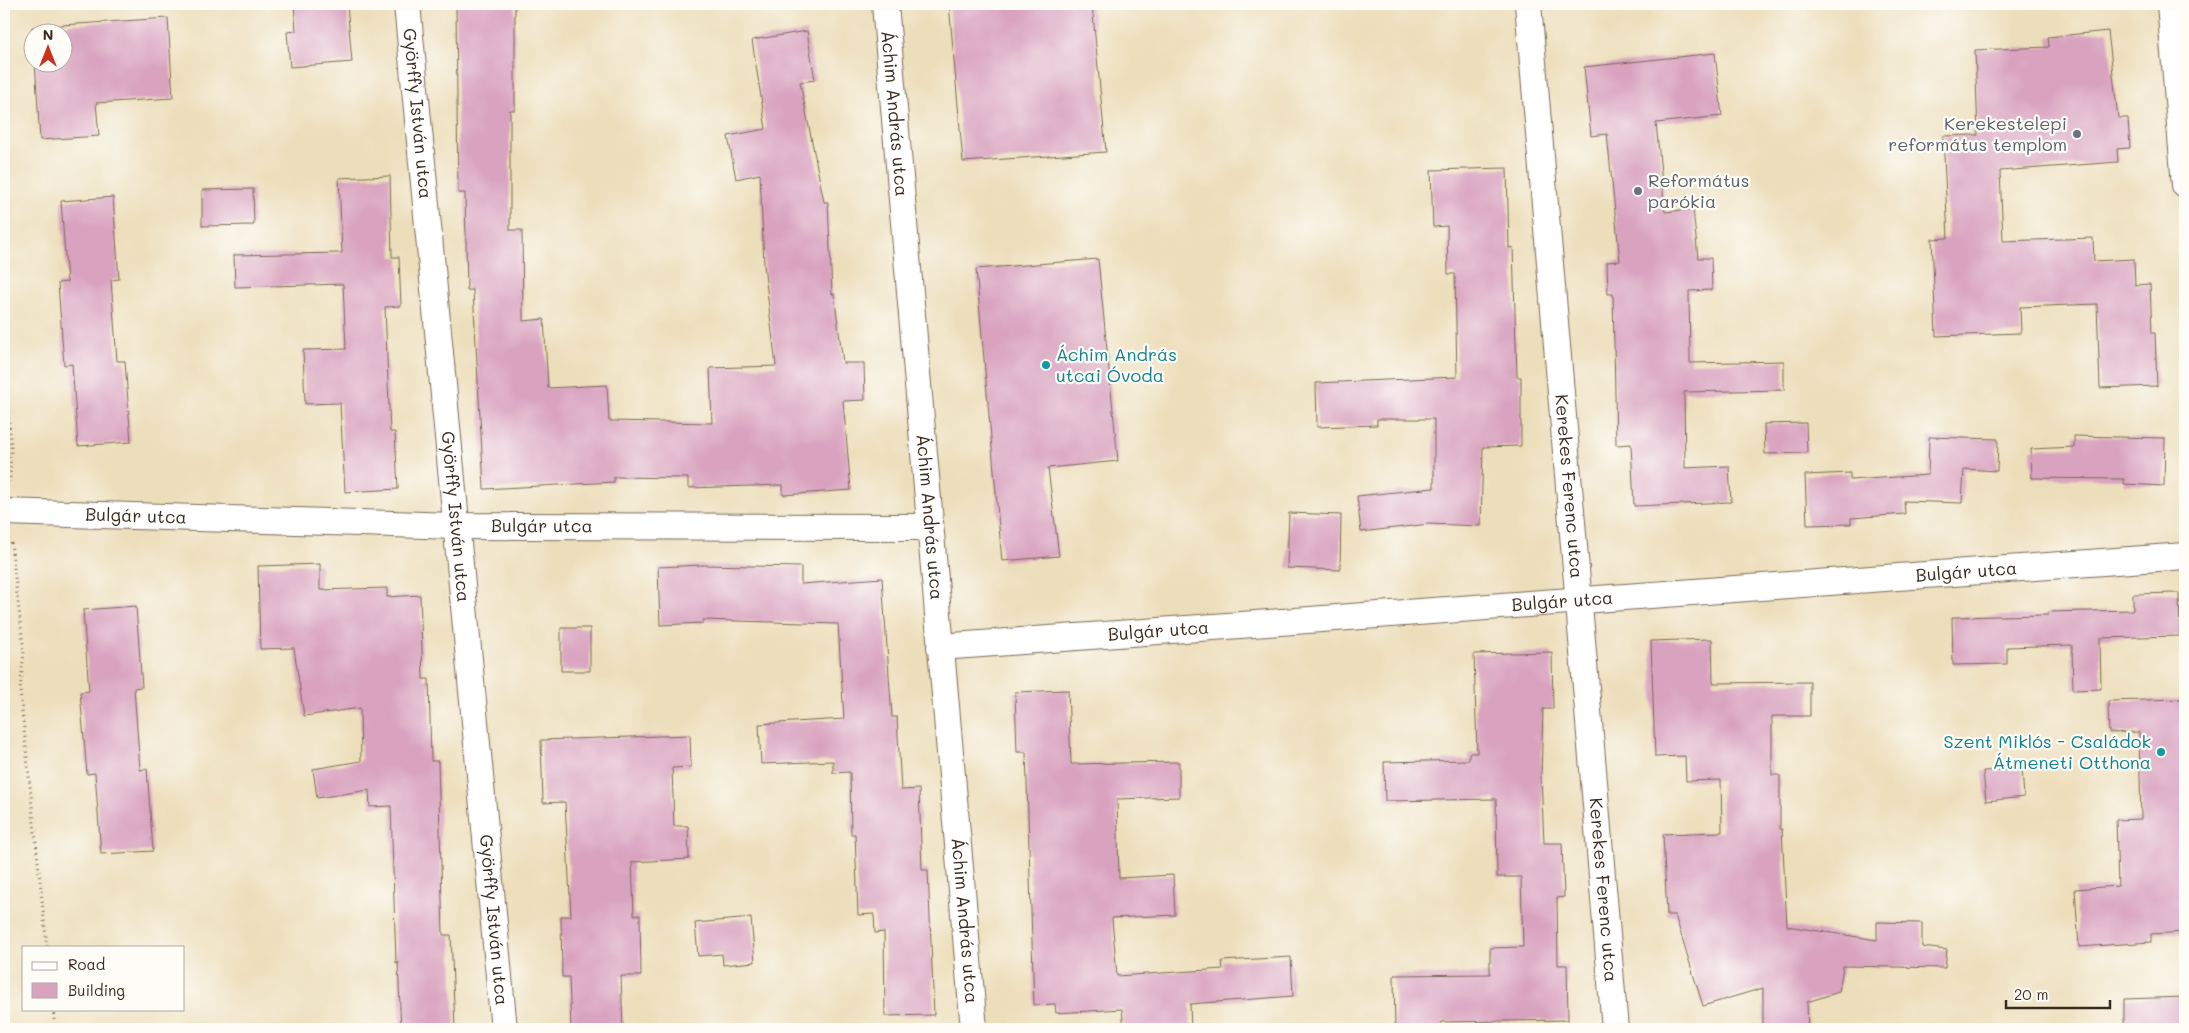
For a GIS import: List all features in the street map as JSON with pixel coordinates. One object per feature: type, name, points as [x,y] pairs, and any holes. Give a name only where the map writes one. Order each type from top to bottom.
[{"type":"street","name":"Györffy István utca","points":[[407,4],[504,1029]]},
{"type":"street","name":"Áchim András utca","points":[[885,4],[974,1029]]},
{"type":"street","name":"Kerekes Ferenc utca","points":[[1528,4],[1615,1029]]},
{"type":"street","points":[[2170,4],[2185,185]]},
{"type":"street","name":"Bulgár utca","points":[[7,513],[455,526],[929,527]]},
{"type":"street","name":"Bulgár utca","points":[[940,647],[2185,556]]},
{"type":"path","points":[[4,362],[11,447],[7,513],[24,652],[20,691],[47,946]]},
{"type":"path","points":[[53,1010],[55,1029]]},
{"type":"building","points":[[294,4],[347,4],[352,62],[290,67],[287,32],[296,31]]},
{"type":"building","points":[[456,4],[515,4],[515,110],[510,110],[510,230],[522,230],[523,321],[544,319],[548,388],[607,385],[609,421],[712,423],[710,368],[776,366],[764,265],[760,174],[736,179],[728,136],[766,129],[752,40],[807,31],[815,80],[800,82],[824,202],[828,202],[832,294],[834,294],[843,363],[864,363],[865,400],[843,401],[851,490],[783,495],[783,485],[688,488],[688,478],[614,477],[614,482],[484,489],[473,290],[467,290],[465,193],[458,193]]},
{"type":"building","points":[[949,4],[1092,4],[1106,152],[963,162]]},
{"type":"building","points":[[168,18],[173,98],[96,103],[99,136],[40,140],[36,72],[72,72],[72,24]]},
{"type":"building","points":[[2108,31],[2118,118],[2128,118],[2130,148],[2117,149],[2118,162],[2000,171],[2003,241],[2093,238],[2094,261],[2134,259],[2135,285],[2150,284],[2152,333],[2155,333],[2157,386],[2100,388],[2097,304],[2020,307],[2021,333],[1936,336],[1932,239],[1948,238],[1943,136],[1978,135],[1975,50],[2049,47],[2048,37]]},
{"type":"building","points":[[1715,53],[1722,116],[1656,123],[1665,212],[1693,209],[1698,258],[1711,258],[1712,290],[1689,291],[1690,363],[1784,361],[1784,390],[1684,392],[1685,468],[1729,466],[1731,502],[1634,506],[1631,444],[1616,445],[1613,294],[1608,294],[1607,262],[1620,261],[1607,134],[1591,136],[1584,67]]},
{"type":"building","points":[[1507,168],[1509,248],[1513,247],[1517,377],[1521,377],[1521,446],[1483,447],[1481,526],[1429,524],[1361,532],[1357,496],[1434,488],[1434,419],[1377,419],[1377,425],[1317,427],[1316,383],[1457,377],[1455,274],[1448,274],[1447,226],[1433,227],[1431,170]]},
{"type":"building","points":[[390,176],[392,257],[399,257],[401,306],[385,307],[390,432],[395,432],[398,489],[345,492],[340,403],[305,404],[303,350],[346,349],[343,284],[235,287],[234,255],[342,253],[339,178]]},
{"type":"building","points":[[253,189],[254,225],[202,226],[202,190]]},
{"type":"building","points":[[113,197],[119,279],[111,280],[117,361],[125,361],[131,442],[78,446],[72,364],[64,365],[58,283],[67,282],[61,201]]},
{"type":"building","name":"Áchim András utcai Óvoda","points":[[1098,259],[1118,461],[1048,468],[1059,556],[1002,561],[976,269]]},
{"type":"building","points":[[1806,423],[1807,453],[1765,454],[1764,424]]},
{"type":"building","points":[[2074,436],[2165,438],[2164,486],[2124,484],[2124,479],[2032,478],[2031,449],[2074,447]]},
{"type":"building","points":[[1929,437],[1998,439],[1997,471],[1964,469],[1962,503],[1904,501],[1905,514],[1851,518],[1851,524],[1807,525],[1805,475],[1850,473],[1850,480],[1928,475]]},
{"type":"building","points":[[1289,513],[1341,515],[1340,570],[1287,568]]},
{"type":"building","points":[[320,564],[320,590],[387,588],[387,597],[420,595],[423,679],[429,679],[431,761],[438,761],[443,935],[451,935],[455,1029],[401,1029],[398,962],[396,963],[391,806],[370,807],[369,790],[317,798],[313,769],[361,761],[360,708],[304,716],[294,648],[260,649],[258,566]]},
{"type":"building","points":[[703,565],[801,567],[801,584],[882,578],[892,717],[897,717],[901,790],[919,789],[922,870],[928,870],[934,1015],[885,1016],[884,932],[875,933],[874,914],[858,915],[855,834],[851,834],[850,772],[833,773],[833,761],[761,764],[759,724],[844,719],[838,624],[703,620],[703,623],[660,625],[658,567]]},
{"type":"building","points":[[2179,593],[2180,636],[2100,638],[2101,689],[2073,690],[2072,645],[2007,647],[2007,664],[1953,665],[1952,617],[2048,615],[2048,612],[2133,610],[2133,594]]},
{"type":"building","points":[[136,606],[142,687],[134,688],[140,770],[147,769],[153,851],[101,854],[95,773],[87,774],[80,692],[89,691],[83,610]]},
{"type":"building","points":[[561,628],[590,628],[590,671],[561,671]]},
{"type":"building","points":[[1712,639],[1713,683],[1810,682],[1810,716],[1772,716],[1772,775],[1780,775],[1780,829],[1782,829],[1787,926],[1877,940],[1877,922],[1922,923],[1922,947],[1947,950],[1945,968],[1843,966],[1839,992],[1807,1002],[1808,1029],[1763,1029],[1763,988],[1703,1006],[1675,915],[1667,915],[1663,834],[1722,832],[1721,780],[1686,781],[1685,756],[1655,757],[1651,641]]},
{"type":"building","points":[[1552,652],[1553,709],[1543,709],[1541,777],[1544,843],[1562,843],[1564,897],[1557,898],[1558,965],[1567,965],[1568,1020],[1441,1022],[1441,1029],[1395,1029],[1394,975],[1490,974],[1490,948],[1523,947],[1521,877],[1497,877],[1496,799],[1385,801],[1384,762],[1469,760],[1469,753],[1477,753],[1474,654]]},
{"type":"building","points":[[1068,690],[1071,764],[1179,762],[1179,797],[1117,799],[1119,878],[1173,875],[1175,915],[1112,918],[1117,976],[1223,969],[1222,961],[1291,957],[1293,996],[1190,1004],[1191,1029],[1124,1029],[1122,1009],[1056,1013],[1055,1004],[1034,1005],[1026,752],[1017,752],[1015,692]]},
{"type":"building","points":[[2182,699],[2185,932],[2151,934],[2151,942],[2079,947],[2075,889],[2118,886],[2116,820],[2141,819],[2139,732],[2109,733],[2108,701]]},
{"type":"building","points":[[690,735],[691,767],[672,768],[674,826],[688,826],[689,859],[632,862],[634,915],[640,915],[641,976],[621,976],[623,1029],[571,1029],[569,977],[562,977],[561,916],[571,916],[565,802],[543,803],[541,740]]},
{"type":"building","points":[[2022,769],[2024,797],[1986,801],[1983,771]]},
{"type":"building","points":[[751,918],[755,962],[723,965],[722,954],[698,956],[695,923]]},
{"type":"building","points":[[2185,997],[2185,1029],[2124,1029],[2124,999]]},
{"type":"place","name":"Kerekestelepi református templom","points":[[2077,134]]},
{"type":"place","name":"Református parókia","points":[[1638,191]]},
{"type":"place","name":"Áchim András utcai Óvoda","points":[[1046,365]]},
{"type":"place","name":"Szent Miklós - Családok Átmeneti Otthona","points":[[2161,752]]}]
